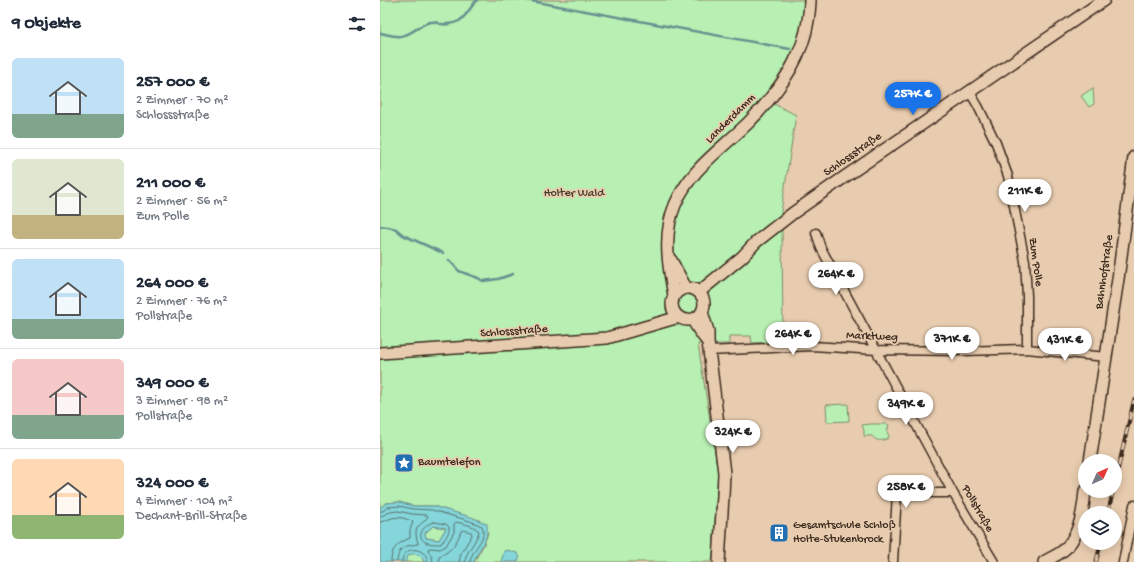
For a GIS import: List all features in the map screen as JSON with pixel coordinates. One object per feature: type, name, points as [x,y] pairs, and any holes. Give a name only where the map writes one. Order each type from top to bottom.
[{"type":"main road","name":"Landerdamm","points":[[674,295],[669,272],[668,236],[670,218],[675,205],[683,189],[695,173],[749,122],[772,97],[787,75],[800,50],[808,22],[810,0]]},
{"type":"main road","name":"Schlossstraße","points":[[701,296],[717,288],[756,242],[793,213],[1098,2]]},
{"type":"main road","name":"Bahnhofstraße","points":[[1091,454],[1118,279],[1134,157]]},
{"type":"main road","name":"Landerdamm","points":[[668,254],[686,288]]},
{"type":"main road","points":[[702,312],[692,319],[679,317],[672,307],[674,295],[679,290],[690,288],[701,296],[704,305],[702,312],[708,330],[724,473],[724,496],[719,562]]},
{"type":"main road","name":"Schlossstraße","points":[[648,327],[661,318],[672,307]]},
{"type":"main road","name":"Schlossstraße","points":[[380,353],[607,338],[679,317]]},
{"type":"main road","points":[[692,319],[709,346]]},
{"type":"main road","points":[[1044,562],[1061,552],[1073,539],[1078,529],[1084,498]]},
{"type":"street","name":"Zum Polle","points":[[969,92],[978,106],[996,143],[1008,176],[1024,261],[1028,296],[1026,349]]},
{"type":"street","name":"Pollstraße","points":[[816,234],[821,248],[953,493],[994,562]]},
{"type":"street","name":"Marktweg","points":[[709,346],[812,346],[877,350],[964,351],[1026,349],[1106,357]]},
{"type":"street","points":[[893,562],[897,493],[953,493]]},
{"type":"street","points":[[1123,562],[1134,505]]},
{"type":"green space","name":"Holter Wald","points":[[380,0],[804,0],[803,22],[797,43],[787,62],[762,98],[796,115],[781,212],[786,222],[782,230],[783,341],[752,343],[751,336],[729,336],[729,344],[698,344],[718,472],[712,562],[474,562],[488,533],[479,520],[433,506],[413,506],[399,502],[386,503],[380,508]]},
{"type":"green space","points":[[1093,88],[1094,104],[1089,107],[1081,96]]},
{"type":"green space","points":[[848,404],[849,421],[827,422],[826,405]]},
{"type":"green space","points":[[862,425],[889,425],[887,432],[889,436],[888,438],[879,440],[872,436],[864,436]]},
{"type":"green space","points":[[433,526],[446,528],[439,540],[426,538],[425,533]]},
{"type":"green space","points":[[413,553],[422,557],[424,562],[405,562],[408,556]]},
{"type":"water","points":[[399,502],[413,506],[433,506],[471,517],[487,524],[487,536],[474,562],[424,562],[420,556],[413,554],[408,556],[405,562],[380,562],[380,508],[386,503]],"holes":[[[433,526],[446,528],[439,540],[426,538],[425,533]]]},
{"type":"water","points":[[507,550],[517,553],[520,557],[517,562],[501,562],[504,551]]},
{"type":"waterway","points":[[380,33],[401,36],[410,33],[426,23],[454,23],[464,17],[477,0]]},
{"type":"waterway","points":[[526,0],[790,49]]},
{"type":"waterway","points":[[380,226],[396,229],[403,235],[443,253]]},
{"type":"waterway","points":[[449,260],[459,271],[483,281],[498,279],[513,274]]},
{"type":"railway","points":[[1121,454],[1134,400]]},
{"type":"railway","points":[[1110,506],[1111,498]]},
{"type":"railway","points":[[1096,562],[1099,550]]},
{"type":"place","name":"Baumtelefon","points":[[404,463]]},
{"type":"place","name":"Gesamtschule Schloß Holte-Stukenbrock","points":[[779,533]]}]
